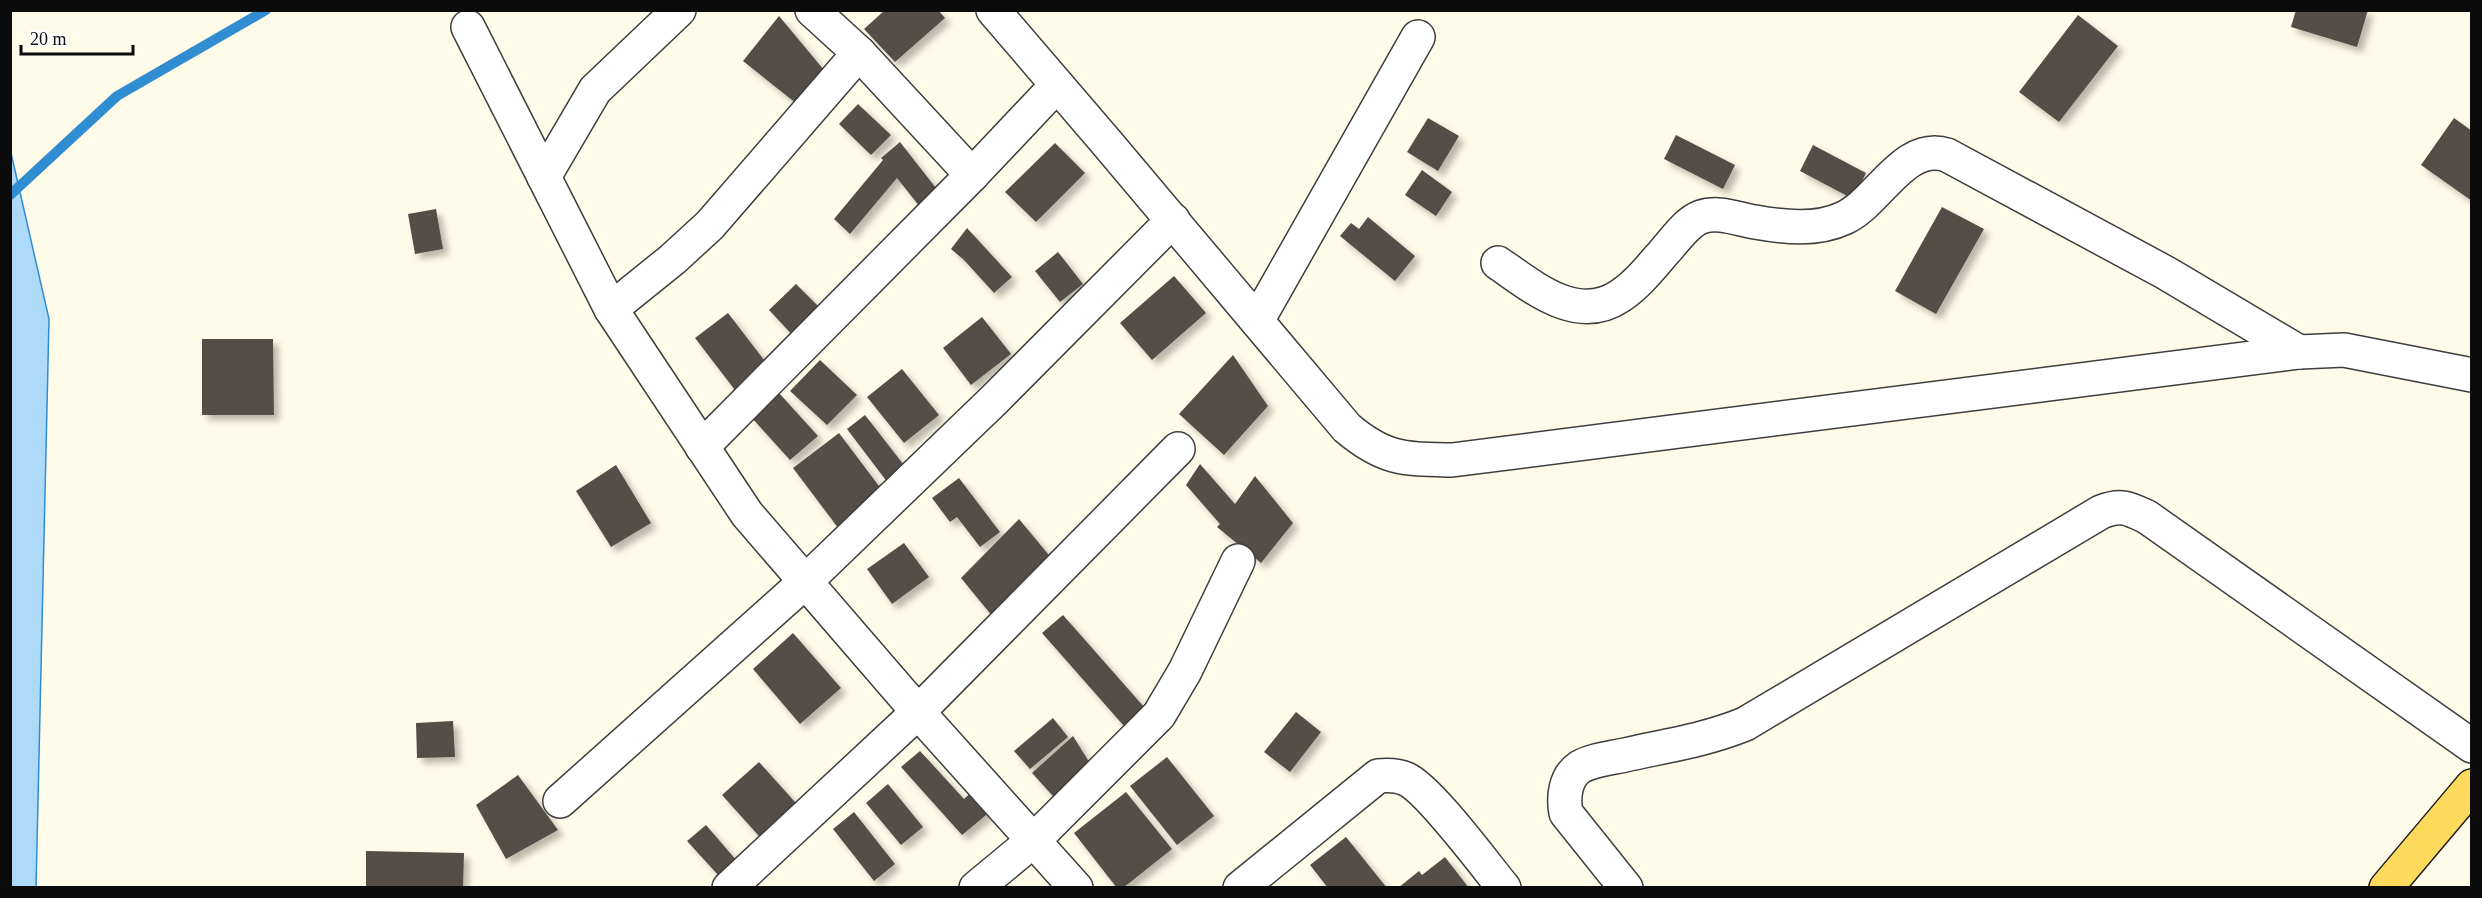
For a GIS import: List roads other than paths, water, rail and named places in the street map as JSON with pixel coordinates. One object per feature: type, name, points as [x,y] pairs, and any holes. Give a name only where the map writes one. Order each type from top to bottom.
[{"type":"main road","points":[[2386,888],[2472,786]]},
{"type":"street","points":[[544,177],[595,90],[679,10]]},
{"type":"street","points":[[812,10],[859,53],[972,175]]},
{"type":"street","points":[[993,10],[1347,428],[1380,452],[1404,459],[1452,460],[2299,352],[2344,350],[2472,375]]},
{"type":"street","points":[[468,27],[611,309],[747,514],[918,712],[1076,888]]},
{"type":"street","points":[[1257,321],[1418,37]]},
{"type":"street","points":[[611,309],[673,259],[710,225],[859,53]]},
{"type":"street","points":[[702,447],[972,175],[1057,85]]},
{"type":"street","points":[[1498,263],[1542,293],[1569,306],[1602,305],[1619,297],[1636,284],[1688,226],[1698,218],[1710,215],[1767,224],[1808,227],[1828,225],[1864,206],[1884,182],[1905,164],[1925,153],[1936,151],[1947,154],[2166,273],[2299,352]]},
{"type":"street","points":[[560,801],[806,582],[994,400],[1173,220]]},
{"type":"street","points":[[729,888],[918,712],[1178,449]]},
{"type":"street","points":[[1626,888],[1566,813],[1564,799],[1568,782],[1580,768],[1601,760],[1716,736],[1745,724],[2101,512],[2115,506],[2128,508],[2147,516],[2472,746]]},
{"type":"street","points":[[976,888],[1034,840],[1159,715],[1185,670],[1238,561]]},
{"type":"street","points":[[1240,888],[1378,776],[1392,774],[1407,779],[1424,793],[1504,888]]},
{"type":"water","points":[[11,153],[49,319],[36,888],[10,887]]},
{"type":"waterway","points":[[10,195],[117,96],[266,10]]}]
